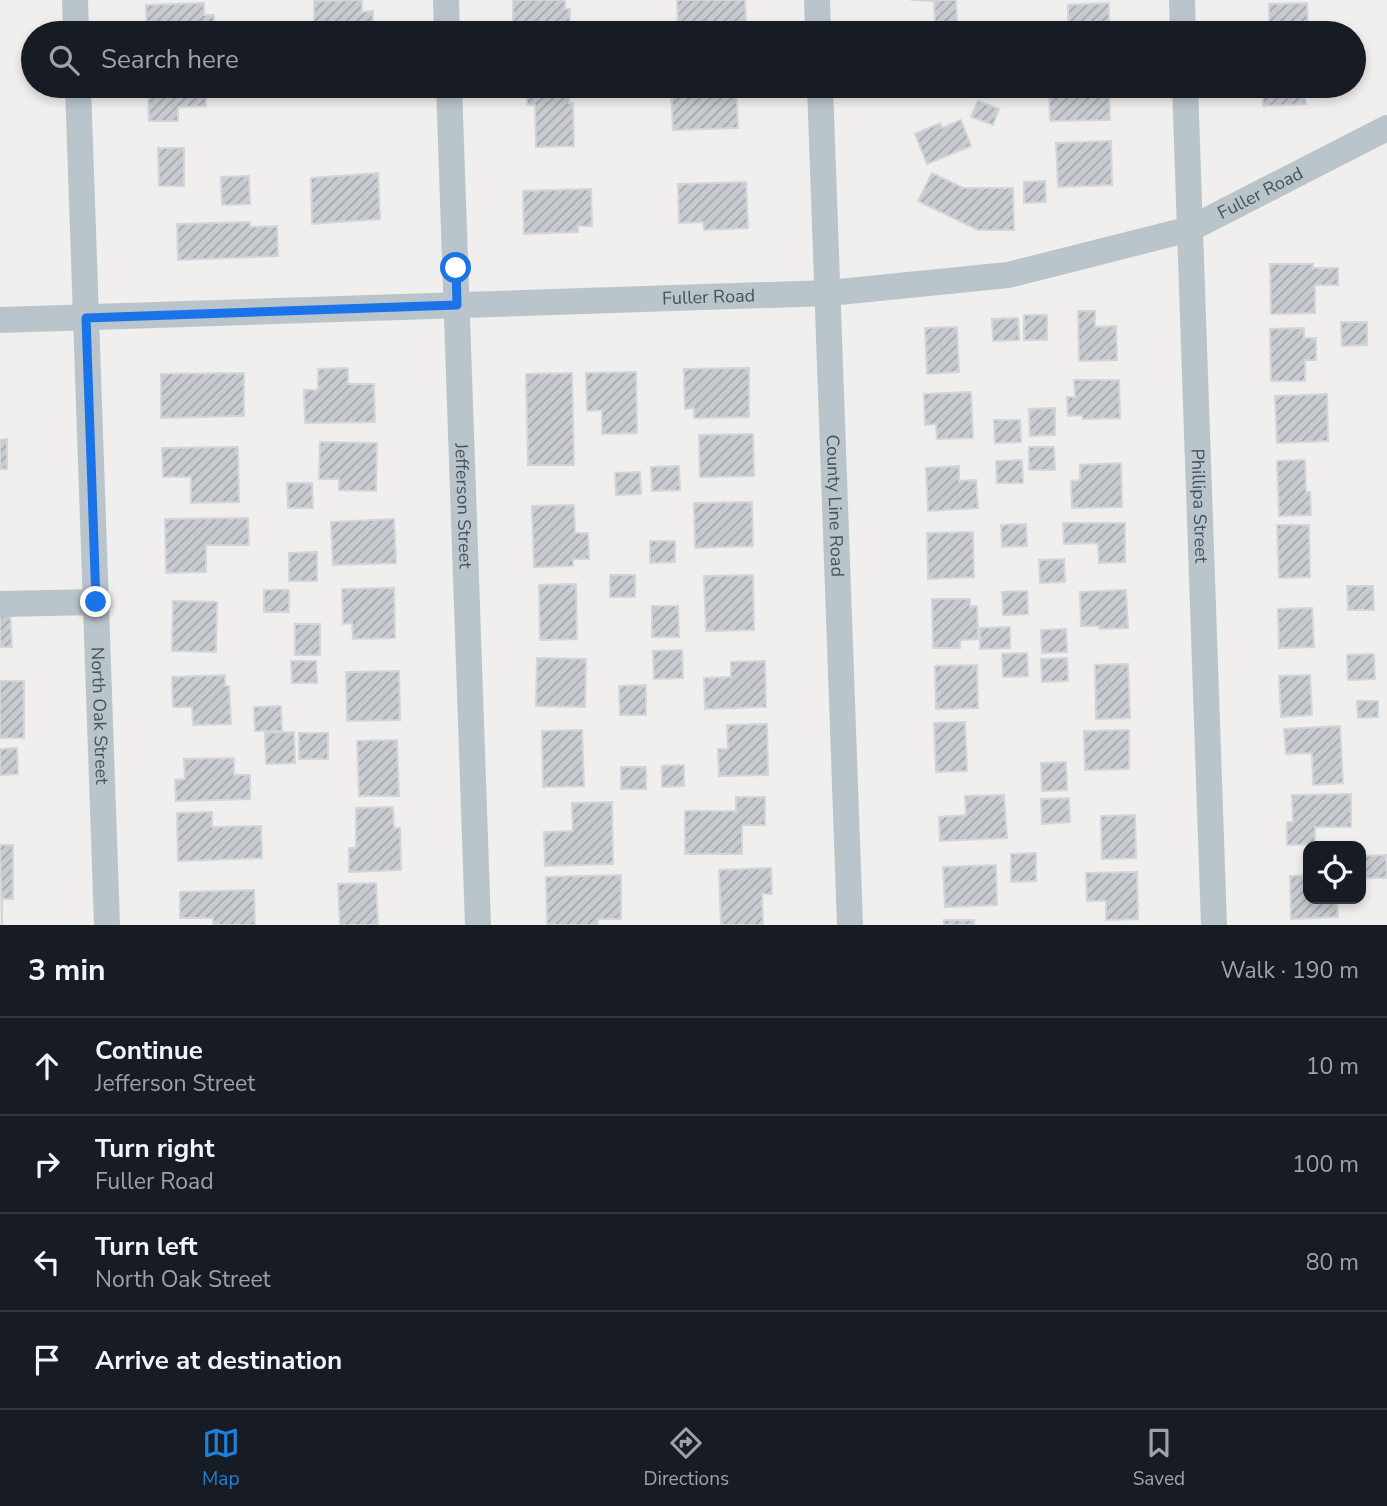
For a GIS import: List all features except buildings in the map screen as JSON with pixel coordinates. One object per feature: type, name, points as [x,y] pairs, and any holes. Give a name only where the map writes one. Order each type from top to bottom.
[{"type":"street","points":[[75,0],[76,21]]},
{"type":"street","points":[[446,0],[447,21]]},
{"type":"street","points":[[817,0],[818,21]]},
{"type":"street","points":[[1182,0],[1183,21]]},
{"type":"street","name":"North Oak Street","points":[[78,98],[107,925]]},
{"type":"street","name":"Jefferson Street","points":[[449,98],[478,925]]},
{"type":"street","name":"County Line Road","points":[[821,98],[850,925]]},
{"type":"street","name":"Phillipa Street","points":[[1185,98],[1214,925]]},
{"type":"street","name":"Fuller Road","points":[[0,320],[829,293],[1008,275],[1190,229],[1387,128]]},
{"type":"street","points":[[0,604],[96,602]]},
{"type":"route","points":[[96,602],[86,318],[457,305],[456,268]]}]
